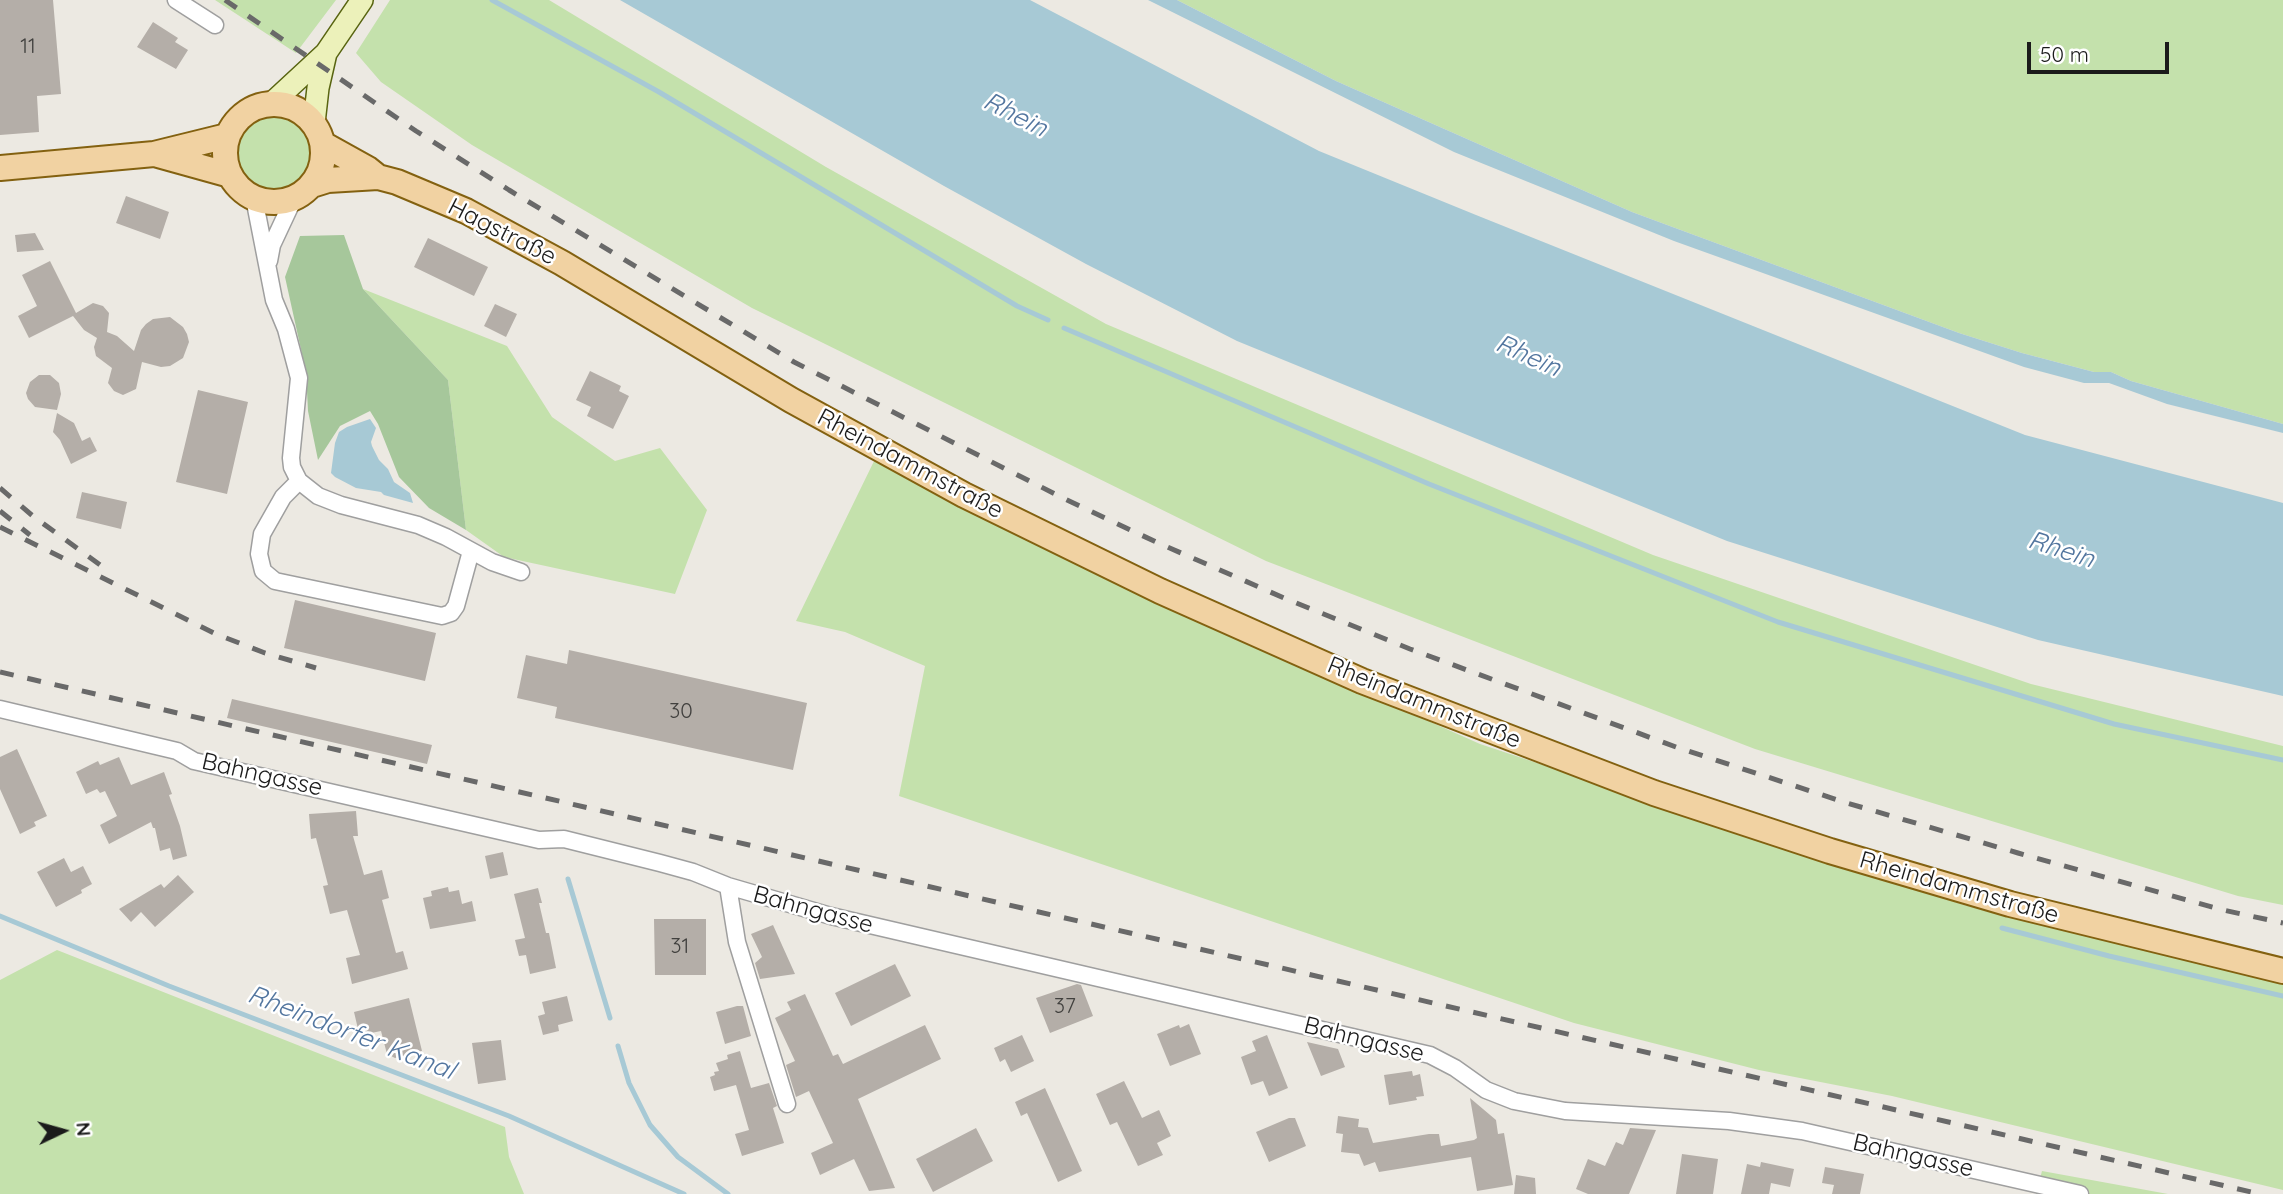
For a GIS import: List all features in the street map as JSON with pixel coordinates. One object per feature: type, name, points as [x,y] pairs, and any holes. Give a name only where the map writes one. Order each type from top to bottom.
[{"type":"main road","points":[[254,198],[240,188],[230,175],[225,149],[234,123],[257,106],[272,103],[326,53],[362,0]]},
{"type":"main road","points":[[303,192],[320,173],[323,159],[318,134],[318,88],[326,53]]},
{"type":"main road","name":"Hagstraße","points":[[272,103],[295,108],[318,134],[378,177]]},
{"type":"main road","points":[[0,168],[154,154],[228,136]]},
{"type":"main road","points":[[154,154],[230,175]]},
{"type":"main road","name":"Hagstraße","points":[[254,198],[281,202],[328,180],[378,177],[466,211],[529,244],[620,298]]},
{"type":"main road","name":"Rheindammstraße","points":[[620,298],[791,400],[964,495],[1160,591],[1362,681],[1654,793],[1830,852],[2010,904],[2283,971]]},
{"type":"street","points":[[176,0],[215,25]]},
{"type":"street","points":[[267,267],[272,245],[303,192]]},
{"type":"street","points":[[254,198],[274,300],[286,329],[299,378],[291,458],[299,481],[329,501],[418,525],[492,562],[521,572]]},
{"type":"street","points":[[299,481],[283,497],[265,527],[259,554],[263,571],[275,581],[442,616],[452,613],[456,606],[471,551]]},
{"type":"street","name":"Bahngasse","points":[[0,709],[177,751],[194,761],[539,840],[564,839],[693,872],[728,886],[849,921],[1430,1055],[1455,1068],[1486,1090],[1514,1101],[1565,1111],[1729,1121],[1802,1131],[2080,1194]]},
{"type":"street","name":"Bahngasse","points":[[728,886],[737,942],[787,1104]]},
{"type":"green space","points":[[215,0],[336,0],[296,53]]},
{"type":"green space","points":[[390,0],[549,0],[826,167],[1106,324],[1653,555],[2031,684],[2283,746],[2283,905],[2238,896],[1755,749],[1266,561],[752,308],[472,145],[381,82],[356,53]]},
{"type":"green space","points":[[1177,0],[2283,0],[2283,424],[2131,381],[2111,372],[2094,372],[1959,333],[1632,212],[1336,81]]},
{"type":"green space","points":[[274,117],[288,120],[300,128],[308,140],[311,154],[308,168],[300,180],[288,188],[274,191],[260,188],[248,180],[240,168],[237,154],[240,140],[248,128],[260,120]]},
{"type":"green space","points":[[344,235],[363,289],[448,380],[466,530],[429,508],[399,477],[370,411],[340,426],[318,460],[308,411],[306,372],[285,277],[300,236]]},
{"type":"green space","points":[[363,289],[507,346],[552,417],[615,461],[660,448],[707,510],[675,594],[504,557],[466,530],[448,380]]},
{"type":"green space","points":[[877,455],[1204,621],[1480,744],[1964,905],[2283,979],[2283,1190],[1892,1096],[1759,1070],[1574,1023],[899,796],[925,666],[845,632],[796,621]]},
{"type":"green space","points":[[57,950],[505,1127],[509,1157],[524,1194],[0,1194],[0,980]]},
{"type":"green space","points":[[2042,1171],[2168,1194],[2036,1194]]},
{"type":"water","name":"Rhein","points":[[620,0],[1030,0],[1319,151],[1476,215],[2025,435],[2283,503],[2283,696],[2038,640],[1727,541],[1237,341],[1086,264],[944,186]]},
{"type":"water","points":[[1148,0],[1177,0],[1336,81],[1632,212],[1959,333],[2094,372],[2111,372],[2131,381],[2283,424],[2283,433],[2167,404],[2109,383],[2084,383],[2024,367],[1674,241],[1454,152]]},
{"type":"water","points":[[370,419],[376,428],[371,442],[379,460],[388,469],[394,482],[410,493],[413,503],[381,492],[356,488],[331,473],[339,432]]},
{"type":"building","points":[[0,0],[53,0],[61,94],[37,96],[39,132],[0,135]]},
{"type":"building","points":[[153,22],[178,38],[175,42],[188,50],[176,69],[137,47]]},
{"type":"building","points":[[126,196],[169,212],[160,239],[116,223]]},
{"type":"building","points":[[35,233],[44,250],[17,252],[15,235]]},
{"type":"building","points":[[428,238],[488,267],[474,296],[414,267]]},
{"type":"building","points":[[50,261],[76,313],[93,303],[103,306],[109,313],[107,332],[117,336],[134,351],[141,330],[146,324],[153,319],[170,317],[183,327],[187,334],[189,342],[183,358],[170,366],[161,367],[142,362],[136,389],[123,395],[114,391],[108,383],[112,368],[96,356],[94,347],[97,338],[84,330],[73,316],[29,338],[18,316],[37,306],[22,275]]},
{"type":"building","points":[[495,304],[517,314],[506,337],[484,326]]},
{"type":"building","points":[[590,371],[621,386],[619,391],[629,396],[613,429],[587,416],[591,407],[576,400]]},
{"type":"building","points":[[39,375],[50,375],[59,383],[61,394],[57,410],[35,407],[28,399],[26,393],[30,382]]},
{"type":"building","points":[[198,390],[248,402],[227,494],[176,482]]},
{"type":"building","points":[[57,413],[74,423],[82,441],[90,437],[97,451],[71,464],[60,440],[53,432]]},
{"type":"building","points":[[82,492],[127,502],[121,529],[76,518]]},
{"type":"building","points":[[295,600],[436,633],[425,681],[284,648]]},
{"type":"building","points":[[569,650],[807,703],[793,770],[555,718],[557,707],[517,698],[526,655],[567,664]]},
{"type":"building","points":[[232,699],[432,745],[427,764],[227,718]]},
{"type":"building","points":[[17,749],[47,816],[34,822],[36,826],[20,834],[0,789],[0,757]]},
{"type":"building","points":[[119,757],[131,785],[164,772],[187,856],[173,860],[170,848],[160,851],[151,822],[109,844],[100,825],[117,816],[105,791],[100,793],[97,789],[86,794],[76,772],[98,761],[100,765]]},
{"type":"building","points":[[356,811],[358,836],[353,836],[364,875],[382,870],[389,898],[382,900],[396,953],[403,951],[408,969],[352,984],[346,958],[360,955],[347,910],[330,914],[323,886],[328,885],[316,838],[311,839],[309,814]]},
{"type":"building","points":[[503,852],[508,875],[490,879],[485,856]]},
{"type":"building","points":[[64,858],[71,872],[83,866],[92,884],[81,890],[82,893],[56,907],[37,872]]},
{"type":"building","points":[[178,875],[194,892],[155,927],[141,912],[131,922],[119,909],[161,884],[164,888]]},
{"type":"building","points":[[448,887],[449,892],[459,890],[462,904],[472,901],[476,921],[430,929],[423,898],[432,896],[431,891]]},
{"type":"building","points":[[538,888],[542,903],[539,903],[556,968],[530,974],[526,955],[519,956],[515,940],[525,938],[514,894]]},
{"type":"building","points":[[654,919],[706,919],[706,975],[655,975]]},
{"type":"building","points":[[773,925],[795,974],[760,979],[755,963],[762,957],[751,934]]},
{"type":"building","points":[[895,964],[911,996],[851,1026],[835,993]]},
{"type":"building","points":[[1081,985],[1093,1016],[1050,1033],[1036,998]]},
{"type":"building","points":[[805,994],[833,1056],[838,1054],[843,1064],[925,1025],[941,1059],[858,1099],[895,1188],[869,1191],[854,1159],[820,1175],[811,1153],[833,1143],[809,1091],[796,1097],[786,1065],[795,1061],[775,1018],[791,1010],[787,1002]]},
{"type":"building","points":[[567,996],[573,1021],[558,1025],[559,1031],[543,1035],[538,1016],[545,1014],[542,1002]]},
{"type":"building","points":[[409,998],[422,1051],[395,1058],[387,1054],[381,1031],[366,1034],[365,1027],[358,1029],[354,1012]]},
{"type":"building","points":[[743,1006],[751,1036],[725,1044],[716,1012]]},
{"type":"building","points":[[1189,1024],[1201,1054],[1170,1066],[1157,1034]]},
{"type":"building","points":[[1022,1035],[1034,1061],[1011,1072],[1005,1059],[1000,1062],[994,1048]]},
{"type":"building","points":[[1267,1035],[1288,1088],[1269,1096],[1263,1081],[1251,1085],[1241,1057],[1256,1051],[1252,1041]]},
{"type":"building","points":[[501,1040],[506,1080],[478,1084],[472,1043]]},
{"type":"building","points":[[1307,1042],[1338,1049],[1345,1067],[1321,1076]]},
{"type":"building","points":[[740,1051],[751,1088],[769,1083],[777,1106],[773,1108],[784,1143],[742,1156],[735,1134],[749,1130],[736,1085],[714,1091],[710,1077],[719,1071],[716,1063],[728,1059],[727,1055]]},
{"type":"building","points":[[1412,1071],[1413,1076],[1420,1074],[1424,1096],[1416,1097],[1417,1100],[1389,1105],[1384,1075]]},
{"type":"building","points":[[1124,1081],[1142,1118],[1159,1110],[1171,1136],[1157,1143],[1163,1155],[1138,1166],[1117,1122],[1110,1125],[1096,1094]]},
{"type":"building","points":[[1045,1088],[1082,1171],[1058,1182],[1027,1113],[1021,1116],[1015,1102]]},
{"type":"building","points":[[1470,1098],[1496,1120],[1498,1134],[1504,1133],[1513,1185],[1477,1191],[1471,1157],[1379,1172],[1375,1162],[1364,1166],[1359,1154],[1341,1152],[1343,1134],[1336,1133],[1338,1116],[1359,1119],[1358,1127],[1368,1128],[1373,1143],[1429,1134],[1439,1134],[1441,1146],[1474,1140],[1477,1138]]},
{"type":"building","points":[[1295,1118],[1306,1146],[1269,1162],[1256,1132]]},
{"type":"building","points":[[976,1128],[993,1161],[933,1192],[916,1159]]},
{"type":"building","points":[[1630,1128],[1656,1130],[1629,1194],[1588,1194],[1576,1189],[1588,1159],[1605,1166],[1616,1142],[1623,1145]]},
{"type":"building","points":[[1682,1154],[1718,1159],[1713,1194],[1676,1194]]},
{"type":"building","points":[[1761,1162],[1794,1169],[1790,1187],[1771,1183],[1769,1194],[1741,1194],[1747,1164],[1760,1167]]},
{"type":"building","points":[[1825,1167],[1864,1174],[1860,1194],[1832,1194],[1834,1185],[1822,1183]]},
{"type":"building","points":[[1516,1175],[1535,1178],[1536,1194],[1514,1194]]},
{"type":"waterway","points":[[492,0],[659,92],[1017,306],[1048,320]]},
{"type":"waterway","points":[[1064,328],[1429,484],[1778,622],[2114,724],[2283,760]]},
{"type":"waterway","points":[[568,879],[610,1018]]},
{"type":"waterway","name":"Rheindorfer Kanal","points":[[0,916],[169,986],[509,1116],[684,1194]]},
{"type":"waterway","points":[[2002,928],[2283,996]]},
{"type":"waterway","points":[[618,1046],[629,1083],[650,1125],[678,1157],[728,1194]]},
{"type":"railway","points":[[225,0],[416,131],[794,362],[1156,542],[1410,649],[1676,747],[1847,803],[2018,853],[2223,910],[2283,923]]},
{"type":"railway","points":[[0,488],[34,517],[110,572]]},
{"type":"railway","points":[[0,511],[30,535]]},
{"type":"railway","points":[[0,527],[216,634],[265,653],[316,668]]},
{"type":"railway","points":[[0,672],[2260,1194]]}]
